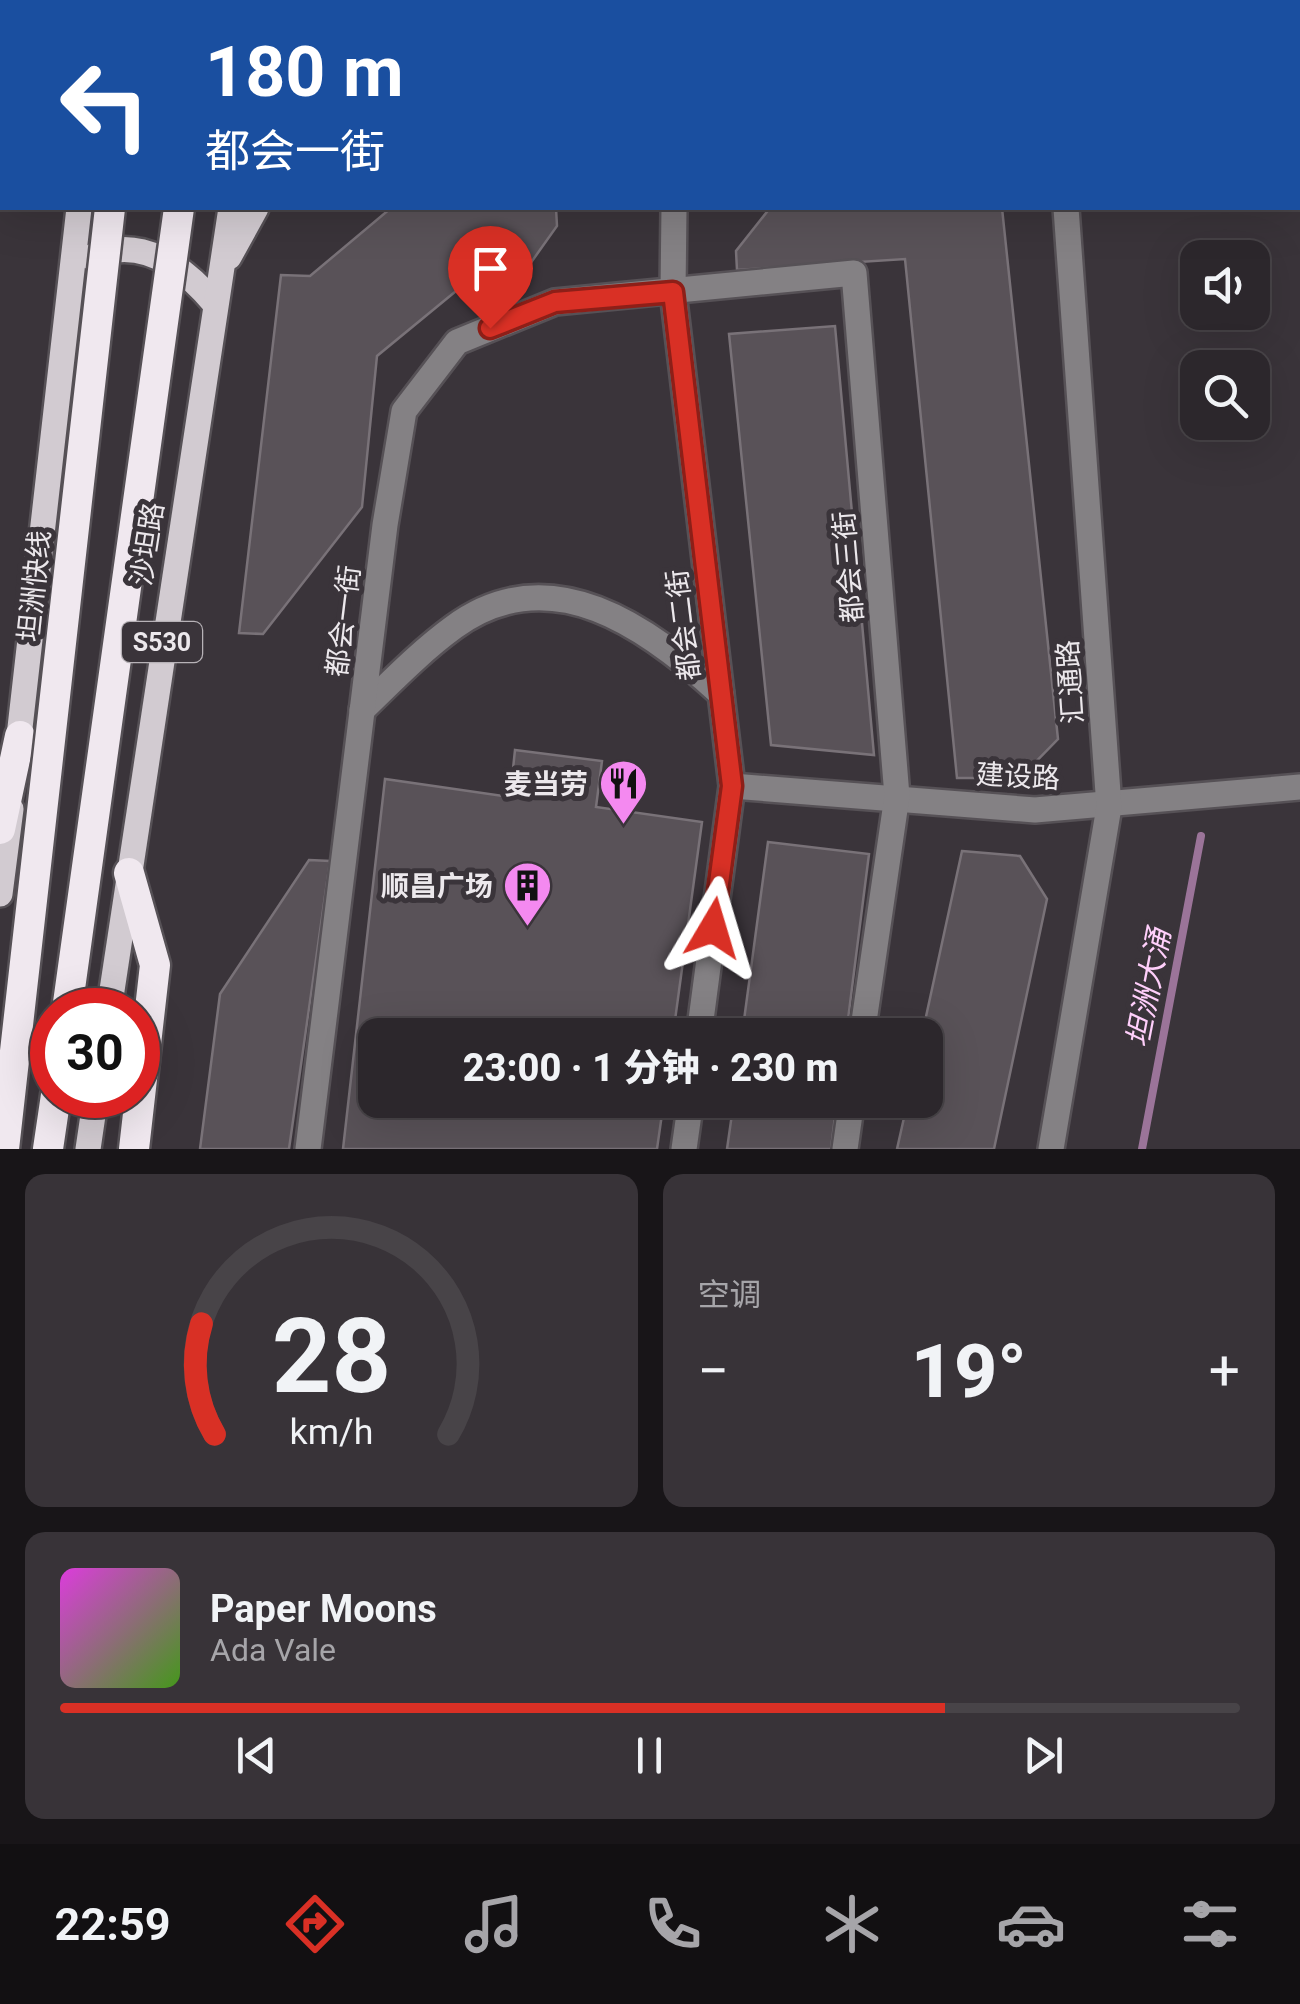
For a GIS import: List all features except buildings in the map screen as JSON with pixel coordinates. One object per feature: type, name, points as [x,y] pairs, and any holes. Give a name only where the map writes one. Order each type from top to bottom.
[{"type":"highway","name":"坦洲快线","points":[[4,1149],[110,210]]},
{"type":"highway","points":[[70,988],[180,210]]},
{"type":"highway","points":[[0,829],[20,736]]},
{"type":"highway","points":[[128,873],[155,965],[134,1149]]},
{"type":"highway","points":[[48,1149],[53,1118]]},
{"type":"main road","name":"沙坦路","points":[[111,988],[231,210]]},
{"type":"main road","points":[[220,275],[255,210]]},
{"type":"main road","points":[[0,894],[76,214]]},
{"type":"main road","points":[[70,281],[93,255],[123,248],[155,255],[188,272],[215,304]]},
{"type":"main road","points":[[88,1149],[93,1118]]},
{"type":"street","name":"都会二街","points":[[674,210],[673,292],[732,786],[701,1018]]},
{"type":"street","name":"汇通路","points":[[1051,1149],[1109,807],[1066,210]]},
{"type":"street","name":"都会三街","points":[[673,292],[854,274],[898,796],[865,1018]]},
{"type":"street","name":"都会一街","points":[[308,1149],[362,710],[404,411],[457,342],[555,302],[673,292]]},
{"type":"street","points":[[362,710],[456,625],[494,605],[530,600],[573,601],[620,615],[656,638],[721,694]]},
{"type":"street","name":"建设路","points":[[732,786],[898,796],[1035,810],[1109,807],[1300,786]]},
{"type":"street","points":[[684,1149],[688,1118]]},
{"type":"street","points":[[844,1149],[849,1118]]},
{"type":"waterway","name":"坦洲大涌","points":[[1142,1149],[1201,836]]},
{"type":"place","name":"麦当劳","points":[[623,826]]},
{"type":"place","name":"顺昌广场","points":[[528,928]]},
{"type":"route","points":[[490,328],[555,302],[673,292],[732,786],[713,928]]}]
